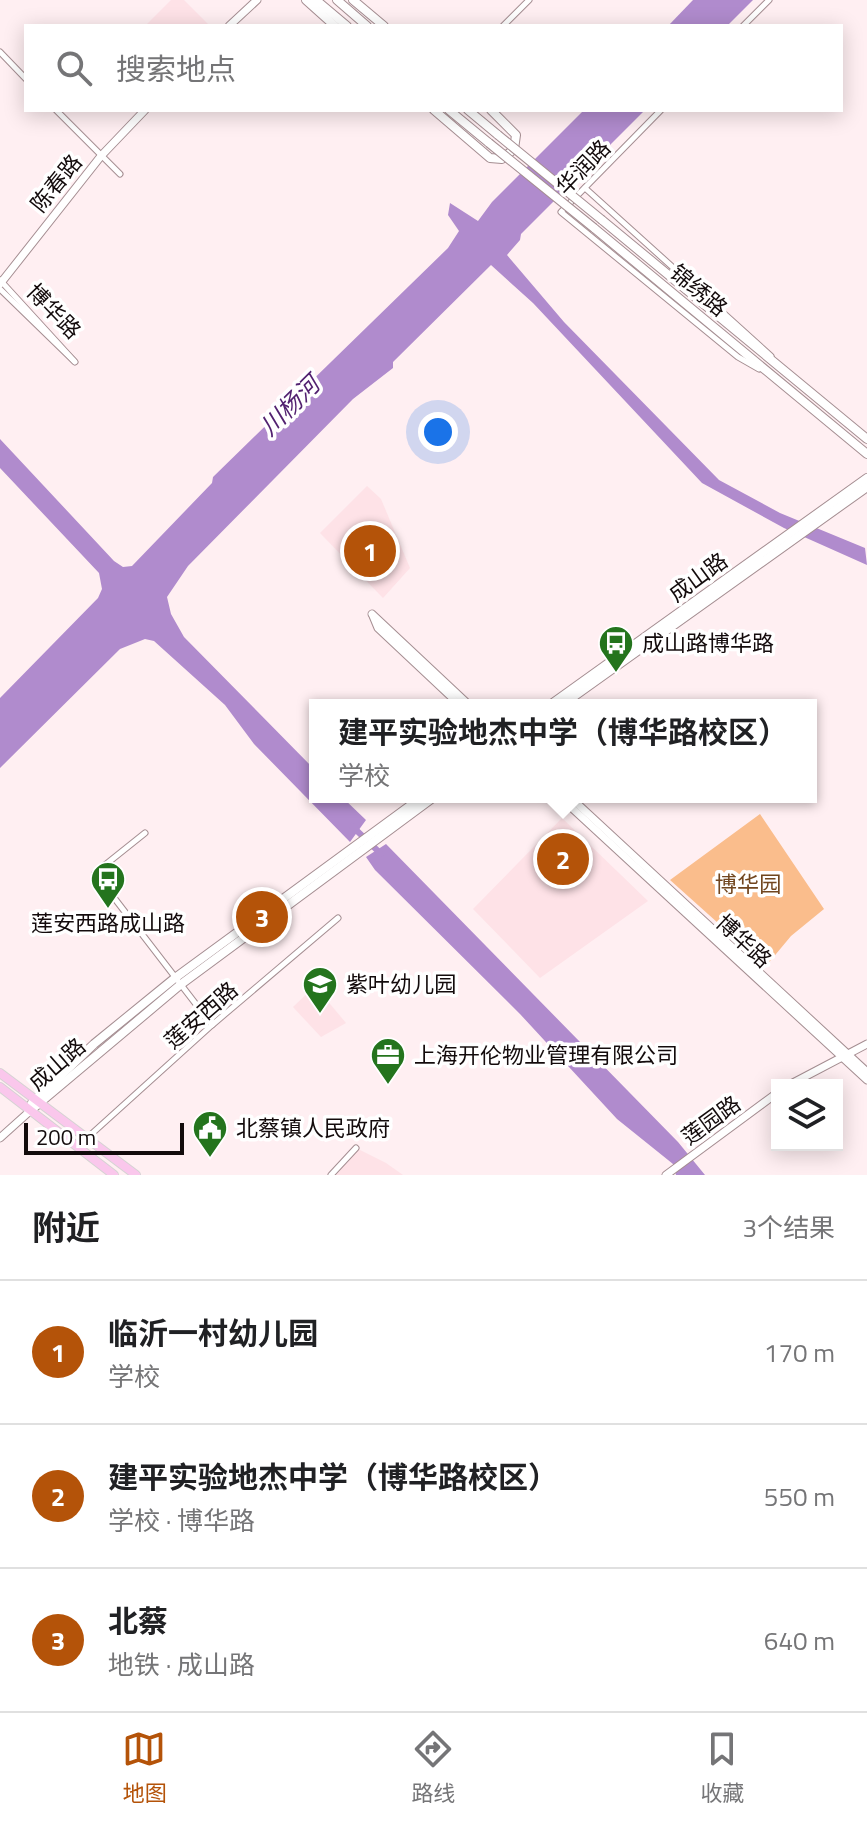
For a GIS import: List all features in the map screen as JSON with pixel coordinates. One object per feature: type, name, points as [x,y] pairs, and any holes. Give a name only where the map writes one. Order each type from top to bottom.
[{"type":"main road","points":[[306,0],[333,24]]},
{"type":"main road","points":[[316,0],[345,24]]},
{"type":"main road","points":[[337,0],[365,24]]},
{"type":"main road","points":[[353,0],[382,24]]},
{"type":"main road","points":[[436,112],[490,158],[502,159],[514,149],[516,135],[493,112]]},
{"type":"main road","name":"锦绣路","points":[[451,112],[867,454]]},
{"type":"main road","name":"锦绣路","points":[[470,112],[867,439]]},
{"type":"main road","name":"成山路","points":[[826,512],[867,478]]},
{"type":"main road","name":"成山路","points":[[559,699],[826,512],[867,487]]},
{"type":"main road","name":"成山路","points":[[570,699],[782,543]]},
{"type":"main road","name":"成山路","points":[[385,829],[415,803]]},
{"type":"main road","name":"成山路","points":[[30,1111],[36,1101],[178,981],[425,803]]},
{"type":"main road","points":[[0,1073],[136,1175]]},
{"type":"main road","points":[[0,1087],[114,1175]]},
{"type":"street","points":[[231,24],[257,0]]},
{"type":"street","points":[[505,24],[529,0]]},
{"type":"street","points":[[745,24],[769,0]]},
{"type":"street","points":[[0,52],[24,77]]},
{"type":"street","points":[[58,112],[120,174]]},
{"type":"street","name":"陈春路","points":[[0,284],[101,156],[143,112]]},
{"type":"street","name":"华润路","points":[[659,112],[561,212],[738,357],[777,379]]},
{"type":"street","points":[[585,188],[756,339],[785,371]]},
{"type":"street","name":"博华路","points":[[0,284],[75,362],[67,358],[0,284]]},
{"type":"street","points":[[454,699],[378,628],[372,614],[463,699]]},
{"type":"street","name":"博华路","points":[[567,803],[867,1072]]},
{"type":"street","name":"博华路","points":[[576,803],[844,1054],[867,1080]]},
{"type":"street","points":[[145,833],[95,873],[212,1025]]},
{"type":"street","name":"莲安西路","points":[[86,1138],[338,918]]},
{"type":"street","points":[[800,1079],[867,1044]]},
{"type":"street","name":"莲园路","points":[[670,1172],[771,1097]]},
{"type":"street","points":[[0,1138],[30,1111]]},
{"type":"street","points":[[331,1175],[356,1148]]},
{"type":"shaded area","points":[[171,0],[184,0],[208,24],[147,24]]},
{"type":"shaded area","points":[[367,486],[381,499],[410,568],[383,598],[320,533]]},
{"type":"shaded area","points":[[562,818],[648,901],[540,978],[473,909]]},
{"type":"shaded area","name":"紫叶幼儿园","points":[[315,986],[346,1023],[321,1037],[293,1007]]},
{"type":"shaded area","points":[[356,1148],[386,1163],[403,1175],[334,1175]]},
{"type":"green space","name":"博华园","points":[[760,814],[824,909],[791,936],[766,966],[670,880]]},
{"type":"water","points":[[693,0],[753,0],[729,24],[670,24]]},
{"type":"water","name":"川杨河","points":[[582,112],[643,112],[521,234],[520,240],[507,255],[564,322],[719,480],[780,513],[865,548],[867,565],[784,528],[702,483],[533,303],[491,265],[393,362],[393,368],[353,399],[188,566],[167,597],[171,614],[184,637],[309,764],[309,800],[254,744],[225,705],[154,641],[145,639],[120,649],[0,768],[0,698],[98,598],[102,589],[99,573],[0,468],[0,439],[114,561],[123,567],[132,566],[212,483],[213,477],[448,248],[459,231],[448,215],[450,203],[478,221],[492,202]]},
{"type":"water","points":[[312,803],[348,803],[366,820],[350,842]]},
{"type":"water","points":[[386,844],[678,1142],[705,1175],[676,1175],[673,1164],[617,1119],[520,1014],[375,870],[366,857]]},
{"type":"waterway","points":[[352,826],[381,854]]},
{"type":"place","name":"临沂一村幼儿园","points":[[370,551]]},
{"type":"place","name":"成山路博华路","points":[[616,674]]},
{"type":"place","name":"建平实验地杰中学（博华路校区）","points":[[563,859]]},
{"type":"place","name":"莲安西路成山路","points":[[108,910]]},
{"type":"place","name":"北蔡","points":[[262,917]]},
{"type":"place","name":"紫叶幼儿园","points":[[320,1015]]},
{"type":"place","name":"上海开伦物业管理有限公司","points":[[388,1086]]},
{"type":"place","name":"北蔡镇人民政府","points":[[210,1159]]}]
